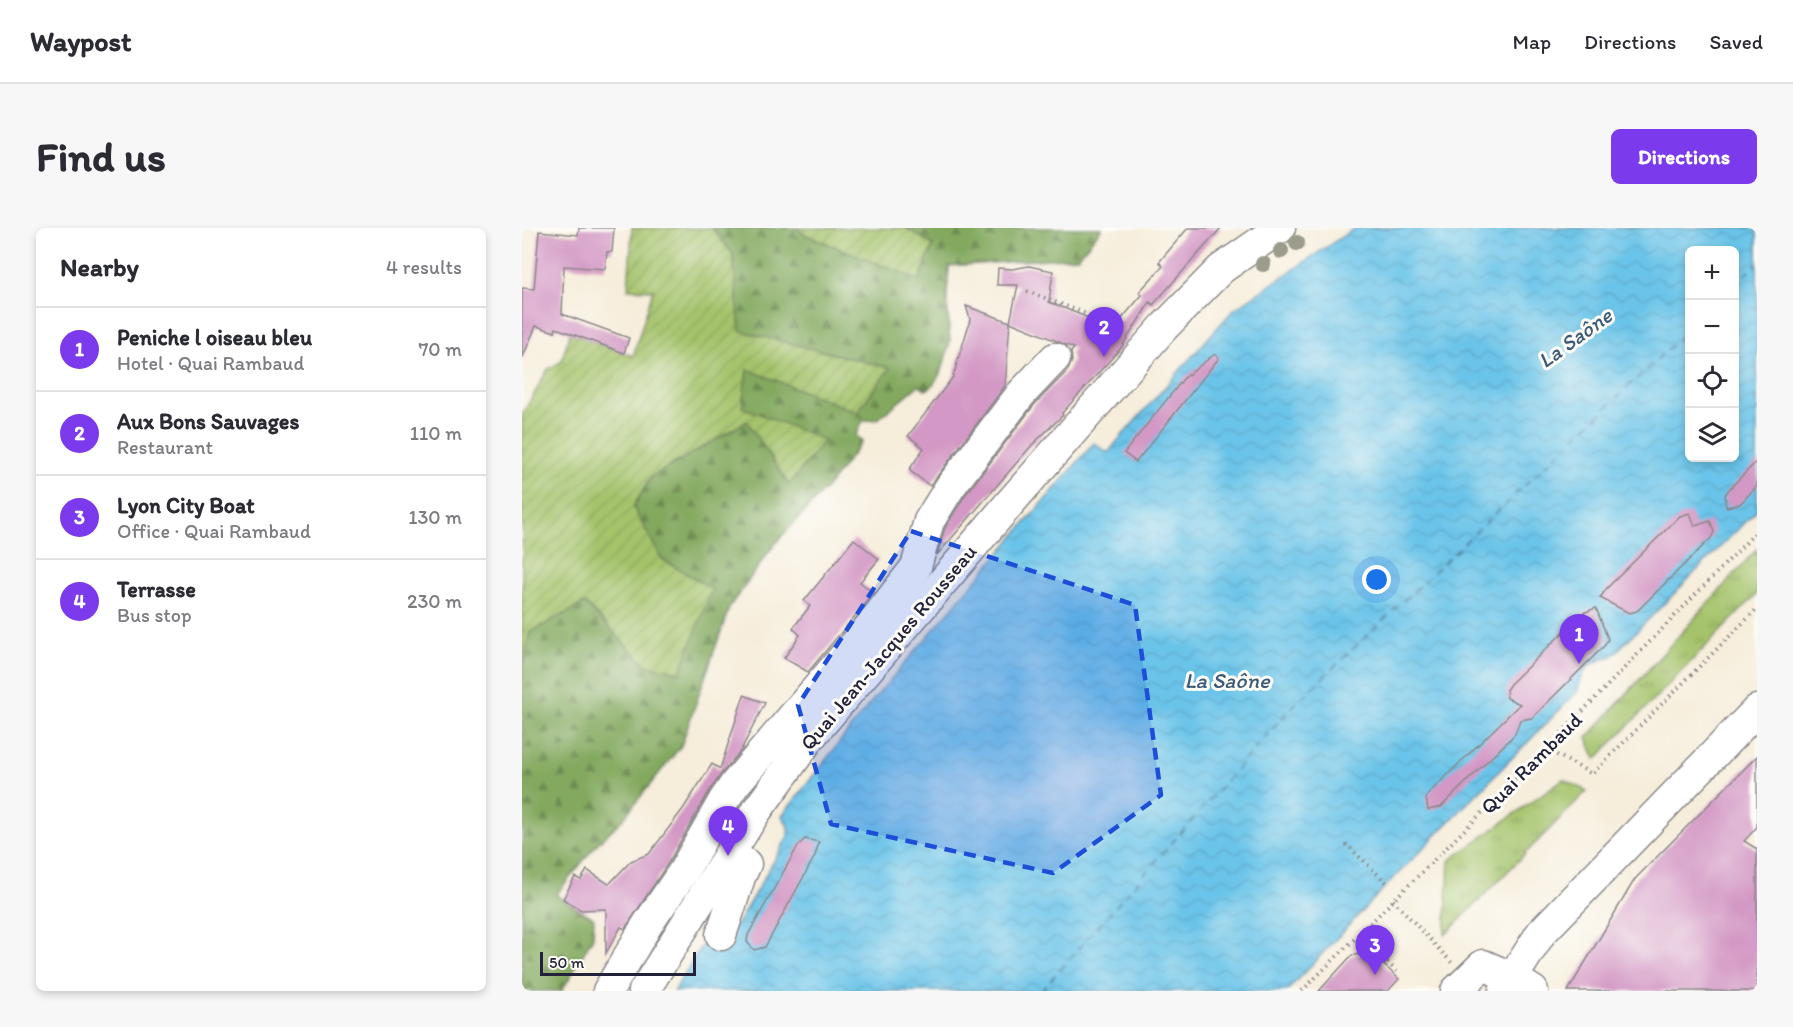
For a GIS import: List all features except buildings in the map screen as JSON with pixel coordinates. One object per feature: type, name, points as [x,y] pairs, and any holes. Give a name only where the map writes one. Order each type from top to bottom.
[{"type":"street","name":"Quai Jean-Jacques Rousseau","points":[[644,991],[764,799],[812,735],[877,638],[1009,504],[1164,327],[1221,269],[1280,228]]},
{"type":"street","points":[[608,991],[735,784],[877,638],[916,567],[929,521],[950,487],[1022,394],[1055,358]]},
{"type":"street","points":[[1461,985],[1484,965],[1516,986],[1541,933],[1757,710]]},
{"type":"street","points":[[721,935],[746,864],[730,853]]},
{"type":"path","points":[[1027,291],[1129,333]]},
{"type":"path","name":"Quai Rambaud","points":[[1302,991],[1546,749],[1757,531]]},
{"type":"path","points":[[1546,749],[1592,774],[1757,609]]},
{"type":"path","points":[[1346,844],[1388,884]]},
{"type":"path","points":[[1393,900],[1461,985]]},
{"type":"path","points":[[1383,964],[1386,961],[1400,975]]},
{"type":"highlighted area","points":[[911,531],[1135,605],[1161,795],[1053,873],[831,824],[798,705]]},
{"type":"green space","points":[[632,228],[712,228],[733,254],[740,331],[890,368],[857,412],[747,369],[742,407],[824,440],[789,485],[747,421],[651,477],[633,507],[662,559],[712,589],[680,672],[646,665],[585,603],[530,632],[522,670],[522,415],[548,369],[561,362],[570,333],[633,356],[653,290],[628,289]]},
{"type":"green space","points":[[712,228],[797,228],[804,234],[919,280],[933,245],[906,228],[1102,228],[1078,257],[949,266],[947,298],[950,341],[942,371],[932,386],[926,390],[919,385],[878,419],[863,421],[856,435],[862,442],[828,486],[774,545],[730,606],[681,746],[622,820],[596,845],[556,895],[594,918],[593,937],[562,991],[522,991],[522,670],[530,632],[585,603],[646,665],[712,589],[662,559],[633,507],[651,477],[747,421],[789,484],[742,407],[747,369],[857,412],[890,368],[739,331],[733,254]]},
{"type":"green space","points":[[797,228],[906,228],[933,245],[919,280],[804,234]]},
{"type":"green space","points":[[1757,549],[1757,594],[1596,759],[1587,738]]},
{"type":"green space","points":[[1563,779],[1587,791],[1445,935],[1449,861]]},
{"type":"water","name":"La Saône","points":[[1355,228],[1757,228],[1757,510],[1612,656],[1588,667],[1577,692],[1388,884],[1287,991],[674,991],[711,930],[737,924],[788,837],[788,826],[782,816],[867,707],[1094,443],[1108,453],[1233,310]]},
{"type":"ferry route","points":[[1739,280],[1757,264]]},
{"type":"ferry route","points":[[1041,991],[1289,710],[1685,333]]},
{"type":"place","name":"Aux Bons Sauvages","points":[[1104,357]]},
{"type":"place","name":"Peniche l oiseau bleu","points":[[1579,664]]},
{"type":"place","name":"Terrasse","points":[[728,856]]},
{"type":"place","name":"Lyon City Boat","points":[[1375,975]]}]
